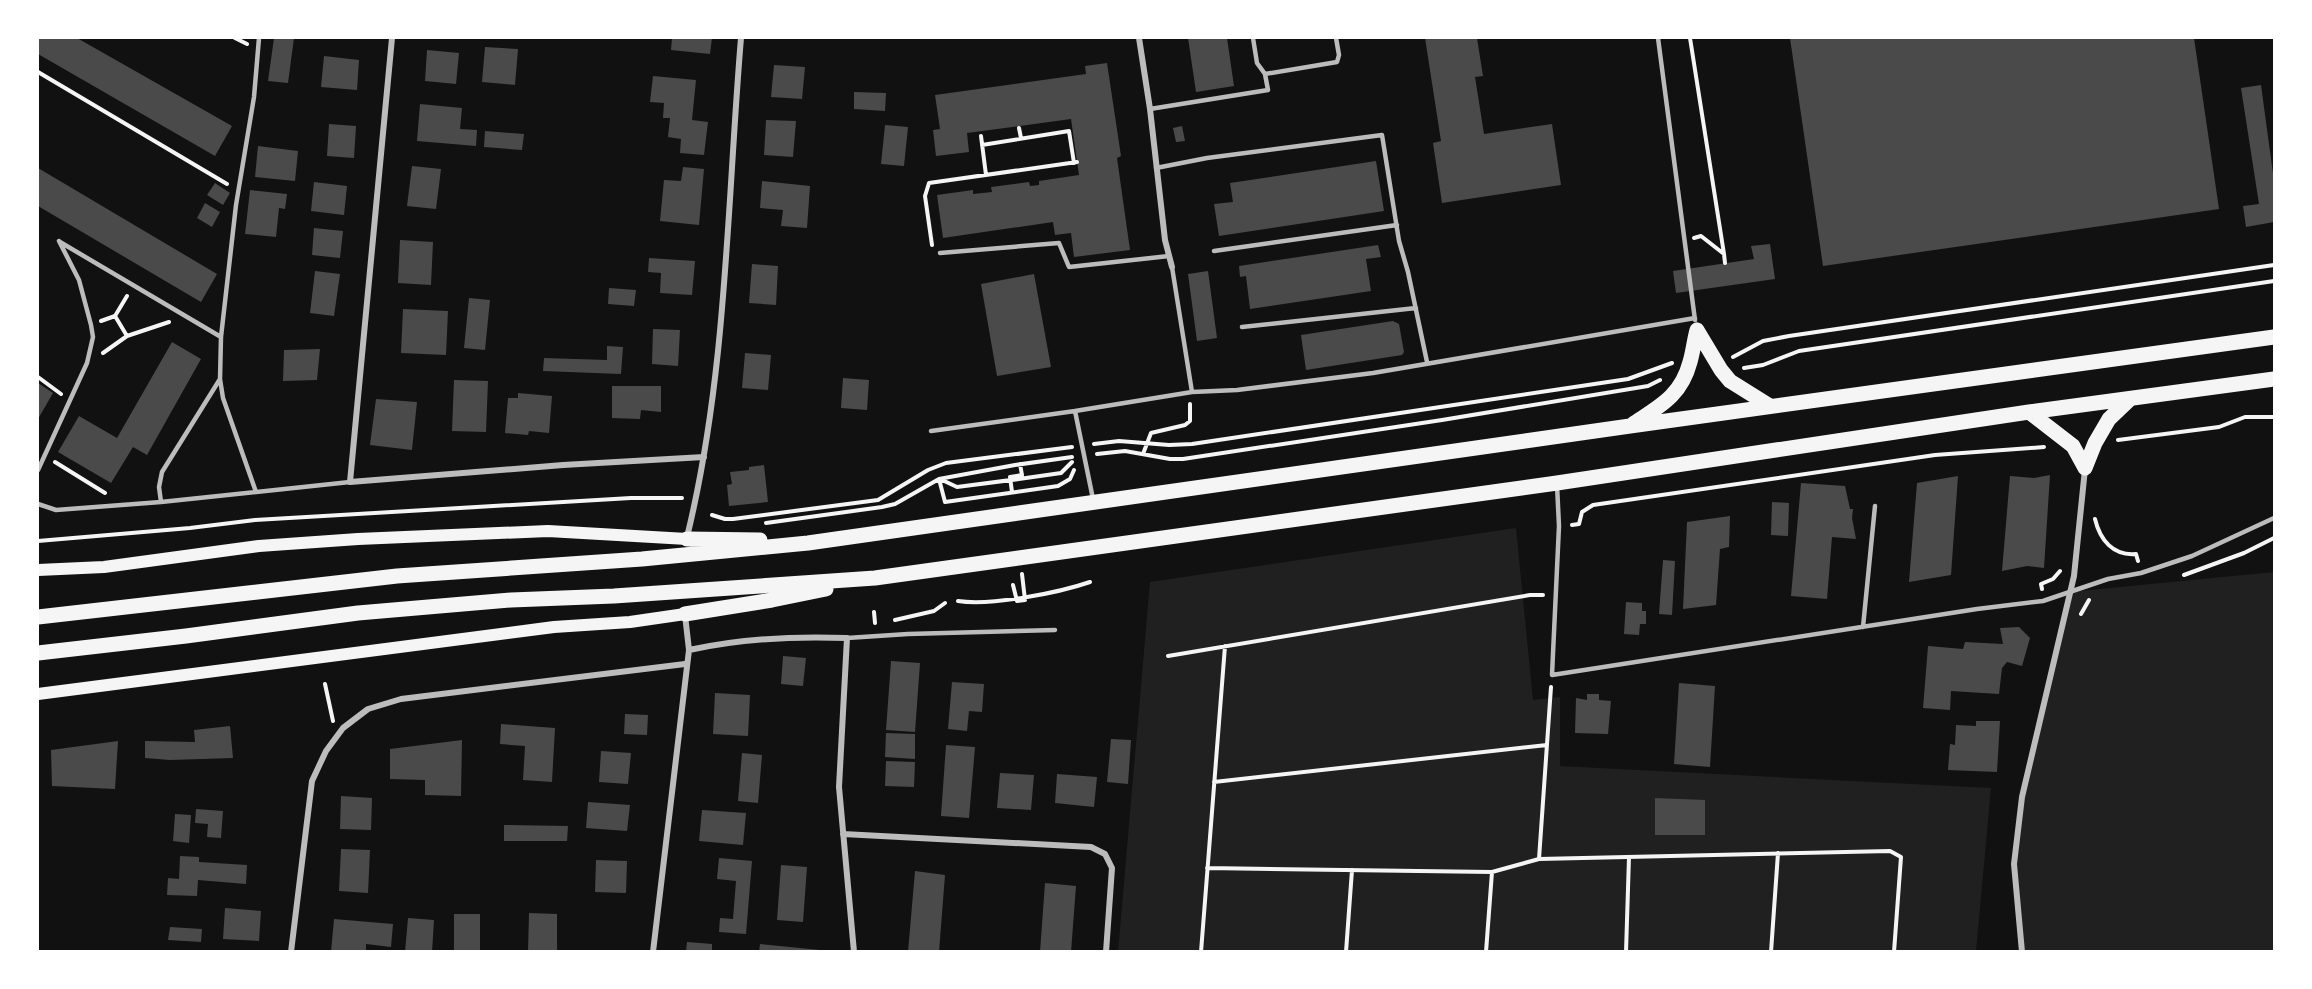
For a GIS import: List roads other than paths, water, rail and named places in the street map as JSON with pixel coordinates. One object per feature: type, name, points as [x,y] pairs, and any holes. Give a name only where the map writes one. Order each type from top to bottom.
[{"type":"highway","points":[[1630,426],[1664,403],[1678,390],[1691,359],[1696,324]]},
{"type":"highway","points":[[1696,324],[1715,360],[1730,381],[1770,406]]},
{"type":"highway","points":[[38,617],[397,576],[642,559],[808,543],[1770,406],[2274,337]]},
{"type":"highway","points":[[38,653],[358,613],[511,600],[614,596],[875,578],[1557,483],[2029,412],[2274,379]]},
{"type":"highway","points":[[2085,468],[2095,443],[2109,419],[2130,399]]},
{"type":"highway","points":[[2029,412],[2073,446],[2085,468]]},
{"type":"highway","points":[[687,539],[726,538],[808,543]]},
{"type":"highway","points":[[684,614],[772,600],[875,578]]},
{"type":"main road","points":[[38,570],[104,567],[259,546],[370,538],[548,531],[687,539]]},
{"type":"main road","points":[[38,694],[554,627],[630,622],[684,614]]},
{"type":"street","points":[[392,38],[350,482],[562,465],[704,457]]},
{"type":"street","points":[[687,539],[704,457],[721,321],[741,38]]},
{"type":"street","points":[[1139,38],[1150,109],[1165,240],[1172,267]]},
{"type":"street","points":[[2022,951],[2014,864],[2022,797],[2074,576],[2085,468]]},
{"type":"street","points":[[653,951],[685,664],[689,650],[684,614]]},
{"type":"street","points":[[689,650],[745,642],[823,637],[847,638],[838,787],[854,951]]},
{"type":"street","points":[[291,951],[312,781],[326,751],[343,728],[368,709],[400,699],[685,664]]},
{"type":"street","points":[[843,834],[1091,847],[1105,854],[1112,868],[1106,951]]},
{"type":"lane","points":[[256,492],[223,398],[220,379],[220,337],[239,189],[254,97],[260,38]]},
{"type":"lane","points":[[1150,109],[1268,90],[1265,74],[1257,63],[1253,38]]},
{"type":"lane","points":[[1265,74],[1337,62],[1340,55],[1336,38]]},
{"type":"lane","points":[[930,431],[1192,392],[1237,390],[1373,373],[1427,362],[1696,324],[1658,38]]},
{"type":"lane","points":[[1156,168],[1382,135],[1397,225],[1427,362]]},
{"type":"lane","points":[[1214,251],[1397,225]]},
{"type":"lane","points":[[38,470],[87,363],[93,338],[92,325],[79,280],[59,241],[220,337]]},
{"type":"lane","points":[[940,254],[1059,243],[1069,267],[1169,256]]},
{"type":"lane","points":[[1172,267],[1192,392]]},
{"type":"lane","points":[[1242,327],[1416,308]]},
{"type":"lane","points":[[160,502],[159,487],[162,472],[220,379]]},
{"type":"lane","points":[[1075,411],[1093,502]]},
{"type":"lane","points":[[38,504],[56,510],[160,502],[350,482]]},
{"type":"lane","points":[[1557,483],[1559,526],[1552,675],[1977,609],[2043,601],[2108,579],[2141,573],[2212,548],[2274,518]]},
{"type":"lane","points":[[1863,627],[1875,506]]},
{"type":"lane","points":[[847,638],[1055,630]]}]
